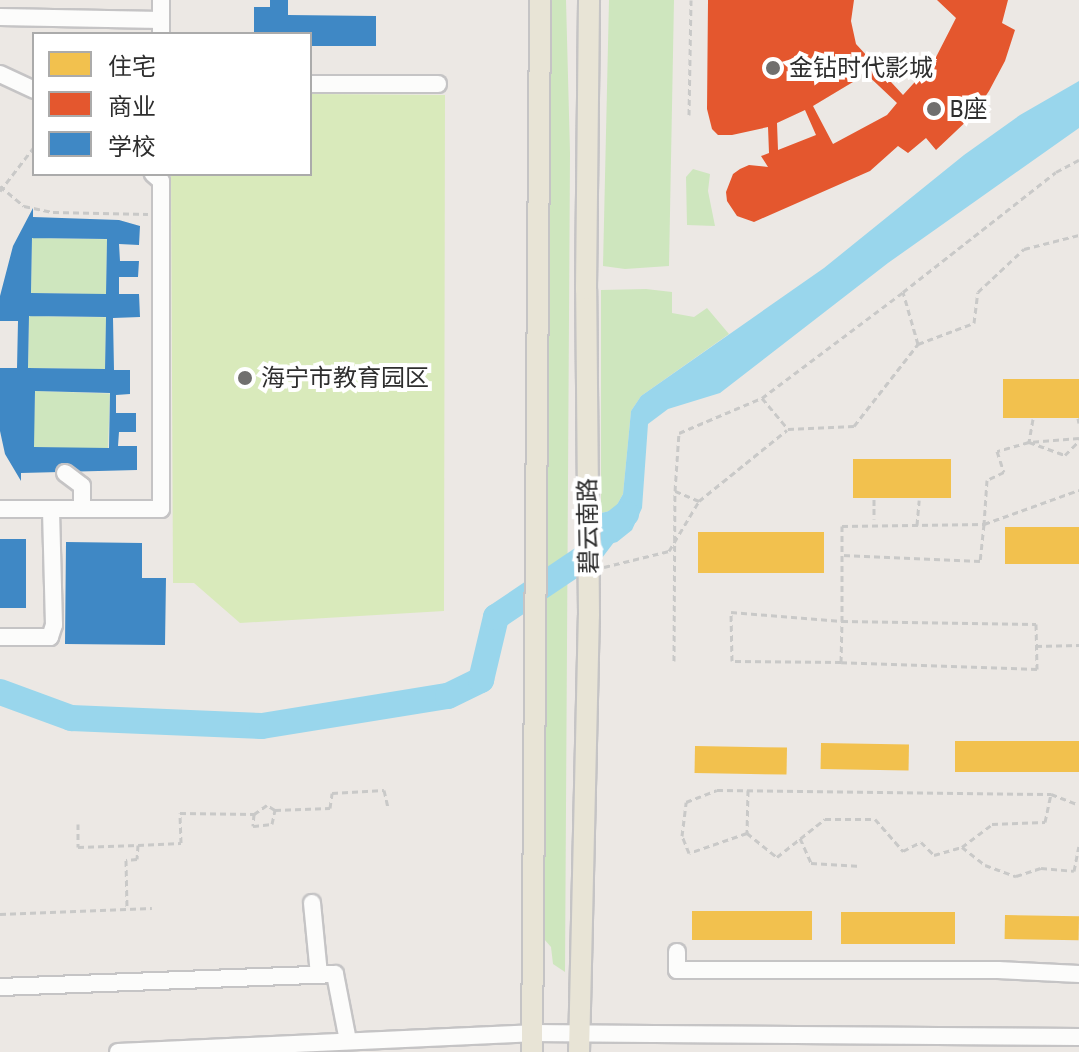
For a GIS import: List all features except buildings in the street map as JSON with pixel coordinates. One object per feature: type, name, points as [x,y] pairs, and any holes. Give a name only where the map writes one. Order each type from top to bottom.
[{"type":"main road","points":[[532,1042],[540,0]]},
{"type":"main road","name":"碧云南路","points":[[579,1042],[589,615],[589,0]]},
{"type":"street","points":[[0,17],[161,27],[161,0]]},
{"type":"street","points":[[7,78],[32,81]]},
{"type":"street","points":[[7,78],[32,89]]},
{"type":"street","points":[[312,84],[438,84]]},
{"type":"street","points":[[0,509],[161,509],[159,176]]},
{"type":"street","points":[[65,473],[82,486],[82,509]]},
{"type":"street","points":[[0,637],[50,637],[54,625],[51,510]]},
{"type":"street","points":[[312,903],[319,975]]},
{"type":"street","points":[[677,952],[677,970],[998,970],[1079,974]]},
{"type":"street","points":[[0,987],[335,974],[348,1041]]},
{"type":"street","points":[[118,1052],[348,1041],[1079,1037]]},
{"type":"path","points":[[689,115],[691,0]]},
{"type":"path","points":[[32,149],[1,188],[24,206],[53,212],[161,214]]},
{"type":"path","points":[[674,661],[675,491],[679,433],[762,398],[1056,172],[1079,160]]},
{"type":"path","points":[[602,567],[669,551],[699,501],[788,429],[854,426],[918,344],[974,323],[978,292],[1024,249],[1079,235]]},
{"type":"path","points":[[903,292],[918,344]]},
{"type":"path","points":[[762,398],[788,429]]},
{"type":"path","points":[[1029,442],[1033,419]]},
{"type":"path","points":[[1029,442],[1065,455],[1079,440]]},
{"type":"path","points":[[842,555],[980,561],[987,480],[1004,472],[997,451],[1029,442],[1079,440]]},
{"type":"path","points":[[841,662],[842,526],[984,524],[1079,490]]},
{"type":"path","points":[[675,491],[699,501]]},
{"type":"path","points":[[874,499],[874,519]]},
{"type":"path","points":[[917,525],[919,500]]},
{"type":"path","points":[[731,612],[842,621],[1036,624],[1036,646],[1037,669],[732,661],[731,612]]},
{"type":"path","points":[[1036,646],[1079,645]]},
{"type":"path","points":[[78,824],[78,847],[181,843],[180,813],[254,814],[267,805],[275,810],[330,808],[332,793],[384,790],[388,807]]},
{"type":"path","points":[[747,833],[689,853],[682,836],[686,802],[717,790],[748,790],[1051,794],[1079,805]]},
{"type":"path","points":[[747,833],[748,790]]},
{"type":"path","points":[[747,833],[777,857],[825,819],[875,819],[903,851],[921,842],[934,855],[962,847],[992,824],[1045,822],[1051,794]]},
{"type":"path","points":[[254,814],[253,826],[272,824],[275,810]]},
{"type":"path","points":[[800,838],[811,863],[861,866]]},
{"type":"path","points":[[127,909],[126,860],[137,859],[138,845]]},
{"type":"path","points":[[962,847],[985,865],[1016,876],[1041,868],[1074,871],[1079,846]]},
{"type":"path","points":[[0,914],[152,908]]},
{"type":"green space","points":[[551,0],[566,0],[570,153],[565,972],[553,964],[551,947],[544,939]]},
{"type":"green space","points":[[609,0],[674,0],[669,266],[625,269],[603,266]]},
{"type":"green space","points":[[312,94],[445,95],[444,611],[240,623],[194,583],[173,583],[171,176],[312,176]]},
{"type":"green space","points":[[693,169],[710,174],[708,191],[715,226],[687,225],[686,177]]},
{"type":"green space","points":[[32,238],[107,239],[106,294],[31,293]]},
{"type":"green space","points":[[601,290],[672,292],[672,313],[694,317],[707,308],[729,334],[641,396],[631,411],[623,494],[614,510],[601,513]]},
{"type":"green space","points":[[29,316],[106,317],[105,369],[28,368]]},
{"type":"green space","points":[[35,391],[110,394],[108,450],[33,447]]},
{"type":"water","points":[[1079,81],[1079,128],[888,263],[720,393],[668,409],[648,424],[642,508],[632,530],[617,542],[603,546],[601,513],[614,510],[623,494],[631,411],[641,396],[824,268],[964,155],[1020,115]]},
{"type":"waterway","points":[[0,692],[71,718],[262,726],[448,696],[481,680],[496,617],[588,555],[608,528],[626,514]]},
{"type":"place","name":"金钻时代影城","points":[[773,68]]},
{"type":"place","name":"B座","points":[[934,109]]},
{"type":"place","name":"海宁市教育园区","points":[[245,378]]}]
